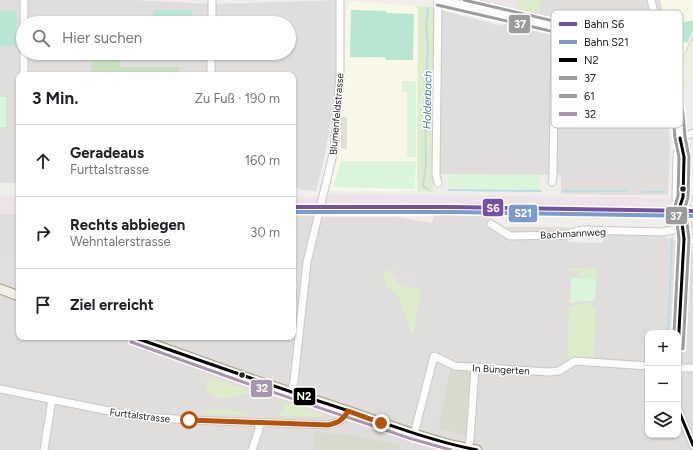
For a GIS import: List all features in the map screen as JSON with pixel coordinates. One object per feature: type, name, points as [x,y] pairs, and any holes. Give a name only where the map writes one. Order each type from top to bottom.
[{"type":"main road","points":[[0,289],[16,295]]},
{"type":"main road","points":[[142,340],[414,434],[472,449]]},
{"type":"street","points":[[24,0],[24,16]]},
{"type":"street","points":[[212,0],[212,16]]},
{"type":"street","name":"Blumenfeldstrasse","points":[[291,392],[294,381],[307,262],[334,150],[340,76],[340,0]]},
{"type":"street","points":[[438,183],[436,168],[438,0],[551,26]]},
{"type":"street","points":[[651,0],[654,10]]},
{"type":"street","points":[[24,60],[24,72]]},
{"type":"street","points":[[211,60],[211,72]]},
{"type":"street","points":[[552,182],[554,128]]},
{"type":"street","points":[[679,128],[684,157],[683,197],[680,206],[684,239],[679,330]]},
{"type":"street","points":[[680,138],[693,132]]},
{"type":"street","name":"Bachmannweg","points":[[491,224],[510,236],[563,235],[582,230],[663,232],[682,228]]},
{"type":"street","points":[[684,239],[693,240]]},
{"type":"street","name":"In Büngerten","points":[[414,434],[434,356],[456,366],[549,372],[559,371],[575,361],[645,366]]},
{"type":"street","points":[[472,449],[470,439],[475,368]]},
{"type":"street","points":[[681,368],[693,368]]},
{"type":"street","name":"Furttalstrasse","points":[[0,389],[119,413],[189,420],[328,425],[340,421],[344,418],[348,411]]},
{"type":"street","points":[[44,450],[52,399]]},
{"type":"street","points":[[681,416],[693,445]]},
{"type":"street","points":[[252,450],[259,429],[259,423]]},
{"type":"shaded area","points":[[0,0],[134,0],[214,4],[337,0],[336,89],[325,154],[316,191],[302,190],[296,187],[296,72],[16,72],[16,183],[0,183]]},
{"type":"shaded area","points":[[477,0],[693,0],[693,64],[683,56],[683,10],[551,10],[551,17]]},
{"type":"shaded area","points":[[479,0],[515,0],[518,9]]},
{"type":"shaded area","points":[[660,0],[693,0],[693,33],[683,56],[683,10],[662,10]]},
{"type":"shaded area","points":[[350,1],[416,6],[418,10],[417,191],[329,191],[340,140],[340,113],[344,89],[345,25],[347,7]]},
{"type":"shaded area","points":[[440,10],[502,26],[504,24],[551,35],[551,128],[669,128],[670,147],[668,195],[561,194],[561,175],[438,174]]},
{"type":"shaded area","points":[[341,117],[347,117],[347,149],[341,148]]},
{"type":"shaded area","points":[[689,193],[693,193],[693,234],[688,234],[688,216],[434,212],[320,212],[320,210],[316,210],[315,212],[296,212],[296,196],[326,198],[327,194],[673,198],[680,201],[689,201]]},
{"type":"shaded area","points":[[0,195],[16,196],[16,214],[0,214]]},
{"type":"shaded area","points":[[316,210],[321,210],[320,217],[397,217],[432,223],[434,212],[491,212],[491,218],[504,227],[568,227],[568,242],[603,243],[603,234],[658,235],[693,246],[693,450],[0,450],[0,214],[16,214],[16,340],[296,340],[296,212],[315,212]]},
{"type":"shaded area","points":[[0,250],[16,250],[16,285],[0,279]]},
{"type":"shaded area","points":[[391,270],[423,275],[421,289],[400,286]]},
{"type":"shaded area","points":[[435,364],[450,367],[436,429],[423,426],[421,420]]},
{"type":"shaded area","points":[[451,368],[473,370],[468,436],[439,429]]},
{"type":"shaded area","points":[[315,432],[351,435],[400,445],[398,450],[313,450]]},
{"type":"green space","points":[[516,0],[540,0],[540,13],[518,9]]},
{"type":"green space","points":[[416,6],[435,8],[433,192],[417,191],[418,10]]},
{"type":"green space","points":[[153,10],[192,10],[192,16],[153,16]]},
{"type":"green space","points":[[351,10],[386,11],[386,13],[414,14],[413,60],[386,60],[385,57],[350,57]]},
{"type":"green space","points":[[0,11],[17,11],[16,46],[0,45]]},
{"type":"green space","points":[[693,21],[693,30],[687,43],[683,42],[683,22]]},
{"type":"green space","points":[[693,39],[693,75],[686,89],[683,79],[683,58]]},
{"type":"green space","points":[[92,60],[119,60],[119,67],[179,67],[179,72],[91,72]]},
{"type":"green space","points":[[402,81],[416,81],[416,157],[407,157],[407,92],[402,92]]},
{"type":"green space","points":[[0,97],[6,97],[6,127],[0,127]]},
{"type":"green space","points":[[341,161],[416,161],[415,189],[333,187]]},
{"type":"green space","points":[[449,174],[540,175],[540,190],[448,189]]},
{"type":"green space","points":[[570,268],[596,269],[596,279],[579,278],[579,271],[570,270]]},
{"type":"green space","points":[[388,269],[391,270],[400,286],[421,289],[414,333],[411,332],[398,296],[387,287],[382,272],[388,273]]},
{"type":"green space","points":[[571,278],[596,279],[595,300],[570,303]]},
{"type":"green space","points":[[589,303],[596,309],[594,360],[568,364],[569,306]]},
{"type":"green space","points":[[212,377],[246,389],[249,392],[238,396],[225,398],[214,397],[207,389],[209,379]]},
{"type":"green space","points":[[281,401],[324,415],[323,417],[278,416],[284,408]]},
{"type":"green space","points":[[215,409],[232,410],[255,416],[195,413]]},
{"type":"waterway","name":"Holderbach","points":[[428,8],[426,25],[428,47],[425,102],[426,166],[423,185],[428,189]]},
{"type":"waterway","name":"Holderbach","points":[[449,190],[541,191]]},
{"type":"waterway","name":"Holderbach","points":[[563,191],[626,191]]},
{"type":"waterway","name":"Holderbach","points":[[642,192],[663,192]]},
{"type":"waterway","name":"Holderbach","points":[[668,330],[672,238]]},
{"type":"rail line","name":"S6","points":[[296,207],[453,207],[693,211]]},
{"type":"rail line","name":"S21","points":[[296,212],[453,212],[693,216]]},
{"type":"transit line","name":"61","points":[[464,0],[551,20]]},
{"type":"transit line","name":"37","points":[[437,5],[551,31]]},
{"type":"transit line","name":"61","points":[[683,113],[685,137],[689,157],[688,198],[685,207],[689,239],[683,349]]},
{"type":"transit line","name":"37","points":[[674,128],[679,157],[678,196],[675,206],[679,239],[674,330]]},
{"type":"transit line","name":"N2","points":[[679,330],[684,239],[680,206],[683,197],[684,157],[680,138]]},
{"type":"transit line","name":"N2","points":[[142,340],[411,432],[477,450]]},
{"type":"transit line","name":"32","points":[[131,342],[240,381],[412,439],[451,450]]},
{"type":"transit line","name":"N2","points":[[681,416],[693,445]]},
{"type":"route","points":[[189,420],[328,425],[335,424],[340,421],[344,418],[348,411],[381,423]]}]
